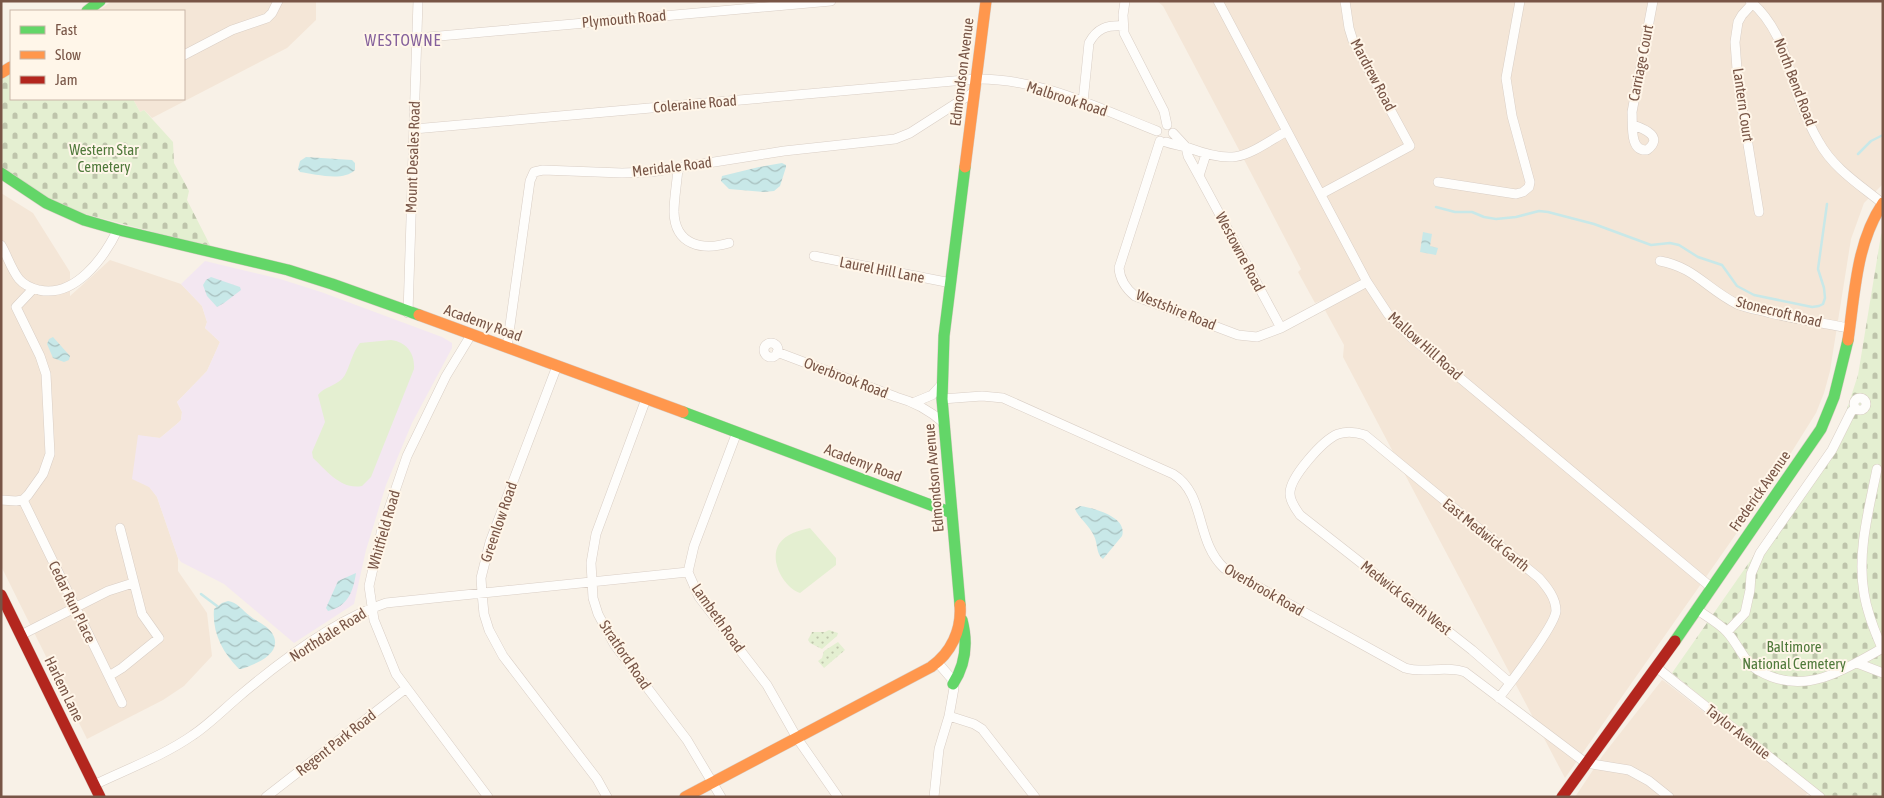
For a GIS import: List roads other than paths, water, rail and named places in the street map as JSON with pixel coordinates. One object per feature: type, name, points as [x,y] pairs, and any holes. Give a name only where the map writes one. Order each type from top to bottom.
[{"type":"main road","points":[[88,10],[100,1]]},
{"type":"main road","name":"Edmondson Avenue","points":[[685,797],[938,663],[945,657],[954,642],[960,610],[942,399],[944,336],[986,1]]},
{"type":"main road","name":"Academy Road","points":[[1,173],[37,198],[60,210],[118,229],[291,272],[330,284],[737,432],[952,513]]},
{"type":"main road","name":"Frederick Avenue","points":[[1562,797],[1712,588],[1821,429],[1838,391],[1865,235],[1882,203]]},
{"type":"main road","name":"Harlem Lane","points":[[1,594],[100,797]]},
{"type":"main road","points":[[953,684],[959,677],[964,665],[966,646],[965,628],[960,610]]},
{"type":"street","points":[[185,54],[232,30],[267,18],[278,1]]},
{"type":"street","name":"Mount Desales Road","points":[[408,313],[418,1]]},
{"type":"street","name":"Plymouth Road","points":[[418,38],[831,1]]},
{"type":"street","points":[[1125,1],[1123,26],[1128,41],[1164,111],[1170,129],[1171,138],[1163,141]]},
{"type":"street","name":"Mallow Hill Road","points":[[1218,1],[1367,282],[1388,314],[1412,338],[1712,588]]},
{"type":"street","name":"Mardrew Road","points":[[1321,194],[1410,146],[1354,41],[1347,22],[1345,1]]},
{"type":"street","points":[[1438,182],[1511,193],[1523,192],[1530,187],[1512,116],[1506,78],[1520,1]]},
{"type":"street","name":"Carriage Court","points":[[1633,125],[1634,103],[1653,1]]},
{"type":"street","name":"North Bend Road","points":[[1752,2],[1770,24],[1782,43],[1804,111],[1820,144],[1842,170],[1882,203]]},
{"type":"street","name":"Lantern Court","points":[[1752,2],[1738,22],[1735,42],[1738,83],[1759,212]]},
{"type":"street","points":[[1083,102],[1089,43],[1092,37],[1109,25],[1123,26]]},
{"type":"street","name":"Malbrook Road","points":[[976,79],[996,79],[1048,89],[1156,131]]},
{"type":"street","name":"Coleraine Road","points":[[414,129],[976,79]]},
{"type":"street","name":"Meridale Road","points":[[507,348],[530,181],[534,172],[543,170],[638,173],[784,151],[895,139],[910,133],[974,92]]},
{"type":"street","points":[[1186,147],[1170,129],[1160,126],[1156,131],[1156,136],[1163,141],[1216,157],[1240,157],[1287,131]]},
{"type":"street","name":"Westshire Road","points":[[1163,141],[1119,268],[1120,277],[1129,291],[1141,299],[1248,338],[1267,335],[1367,282]]},
{"type":"street","name":"Westowne Road","points":[[1186,147],[1188,156],[1281,328]]},
{"type":"street","points":[[1199,176],[1206,154]]},
{"type":"street","points":[[678,168],[674,212],[675,220],[683,236],[696,246],[704,248],[715,248],[729,243]]},
{"type":"street","points":[[1,244],[18,278],[33,288],[48,291],[58,290],[75,284],[104,252],[118,229]]},
{"type":"street","name":"Laurel Hill Lane","points":[[814,256],[951,283]]},
{"type":"street","name":"Stonecroft Road","points":[[1660,261],[1689,270],[1710,288],[1739,305],[1800,320],[1849,328]]},
{"type":"street","points":[[1,500],[22,500],[28,495],[43,474],[50,454],[44,365],[16,307],[33,288]]},
{"type":"street","name":"Whitfield Road","points":[[471,335],[446,376],[408,456],[382,529],[369,586],[371,608],[396,674],[488,797]]},
{"type":"street","name":"Overbrook Road","points":[[777,352],[915,402],[926,408],[944,423]]},
{"type":"street","name":"Greenlow Road","points":[[556,366],[484,562],[482,578],[484,614],[503,656],[597,779],[606,797]]},
{"type":"street","points":[[915,402],[932,395],[942,384]]},
{"type":"street","name":"Overbrook Road","points":[[942,399],[982,396],[1003,398],[1173,474],[1181,479],[1190,491],[1211,554],[1224,568],[1405,668],[1422,672],[1447,668],[1473,677],[1586,763]]},
{"type":"street","name":"Stratford Road","points":[[646,399],[596,534],[591,562],[592,582],[598,614],[605,630],[687,740],[721,797]]},
{"type":"street","points":[[1727,632],[1745,613],[1751,574],[1760,553],[1832,450],[1851,412],[1855,408]]},
{"type":"street","name":"Lambeth Road","points":[[737,432],[694,546],[688,572],[699,597],[767,685],[797,738],[838,797]]},
{"type":"street","name":"East Medwick Garth","points":[[1300,515],[1290,496],[1291,484],[1296,475],[1331,437],[1346,432],[1365,435],[1538,578],[1551,594],[1556,610],[1551,624],[1510,683]]},
{"type":"street","points":[[1696,609],[1727,632],[1754,667],[1769,676],[1784,681],[1801,682],[1821,679],[1857,663],[1882,648],[1868,613],[1863,592],[1862,569],[1863,541],[1877,470]]},
{"type":"street","name":"Cedar Run Place","points":[[22,500],[122,703]]},
{"type":"street","name":"Medwick Garth West","points":[[1300,515],[1464,644],[1510,683]]},
{"type":"street","points":[[108,676],[122,668],[159,638],[142,614],[133,583],[126,544],[120,528]]},
{"type":"street","name":"Northdale Road","points":[[94,785],[192,736],[297,653],[337,625],[371,608],[386,603],[688,572]]},
{"type":"street","points":[[21,635],[108,591],[133,583]]},
{"type":"street","points":[[934,797],[939,749],[949,716],[953,684],[951,678],[938,663]]},
{"type":"street","points":[[1857,663],[1883,674]]},
{"type":"street","name":"Taylor Avenue","points":[[1656,667],[1820,797]]},
{"type":"street","points":[[1499,698],[1510,683]]},
{"type":"street","name":"Regent Park Road","points":[[266,797],[405,688]]},
{"type":"street","points":[[949,716],[974,724],[982,729],[1035,797]]},
{"type":"street","points":[[1586,763],[1629,770],[1649,781],[1669,797]]},
{"type":"water","points":[[306,157],[352,160],[355,163],[355,170],[343,176],[300,172],[298,169],[300,161]]},
{"type":"water","points":[[782,163],[786,167],[780,186],[774,191],[729,189],[721,181],[722,176]]},
{"type":"water","points":[[1423,232],[1432,234],[1430,246],[1438,248],[1436,255],[1420,252]]},
{"type":"water","points":[[211,277],[240,287],[241,290],[217,307],[207,296],[203,285]]},
{"type":"water","points":[[53,337],[70,356],[69,360],[64,362],[53,358],[47,344],[49,339]]},
{"type":"water","points":[[1080,506],[1101,511],[1120,524],[1122,536],[1103,559],[1099,554],[1092,532],[1075,509]]},
{"type":"water","points":[[356,573],[351,592],[345,602],[335,609],[328,611],[326,608],[338,581]]},
{"type":"water","points":[[228,601],[237,605],[267,628],[275,640],[271,652],[266,657],[241,669],[223,649],[215,626],[214,609]]},
{"type":"waterway","points":[[1858,154],[1871,141],[1883,135]]},
{"type":"waterway","points":[[1436,207],[1455,212],[1472,212],[1496,219],[1516,217],[1539,211],[1548,212],[1594,224],[1651,245],[1670,243],[1679,245],[1698,257],[1722,265],[1737,286],[1754,295],[1812,307],[1823,304],[1825,298],[1818,269],[1827,204]]},
{"type":"waterway","points":[[201,594],[217,606]]},
{"type":"district","name":"WESTOWNE","points":[[403,40]]},
{"type":"park label","name":"Western Star Cemetery","points":[[104,158]]},
{"type":"park label","name":"Baltimore National Cemetery","points":[[1794,656]]}]
